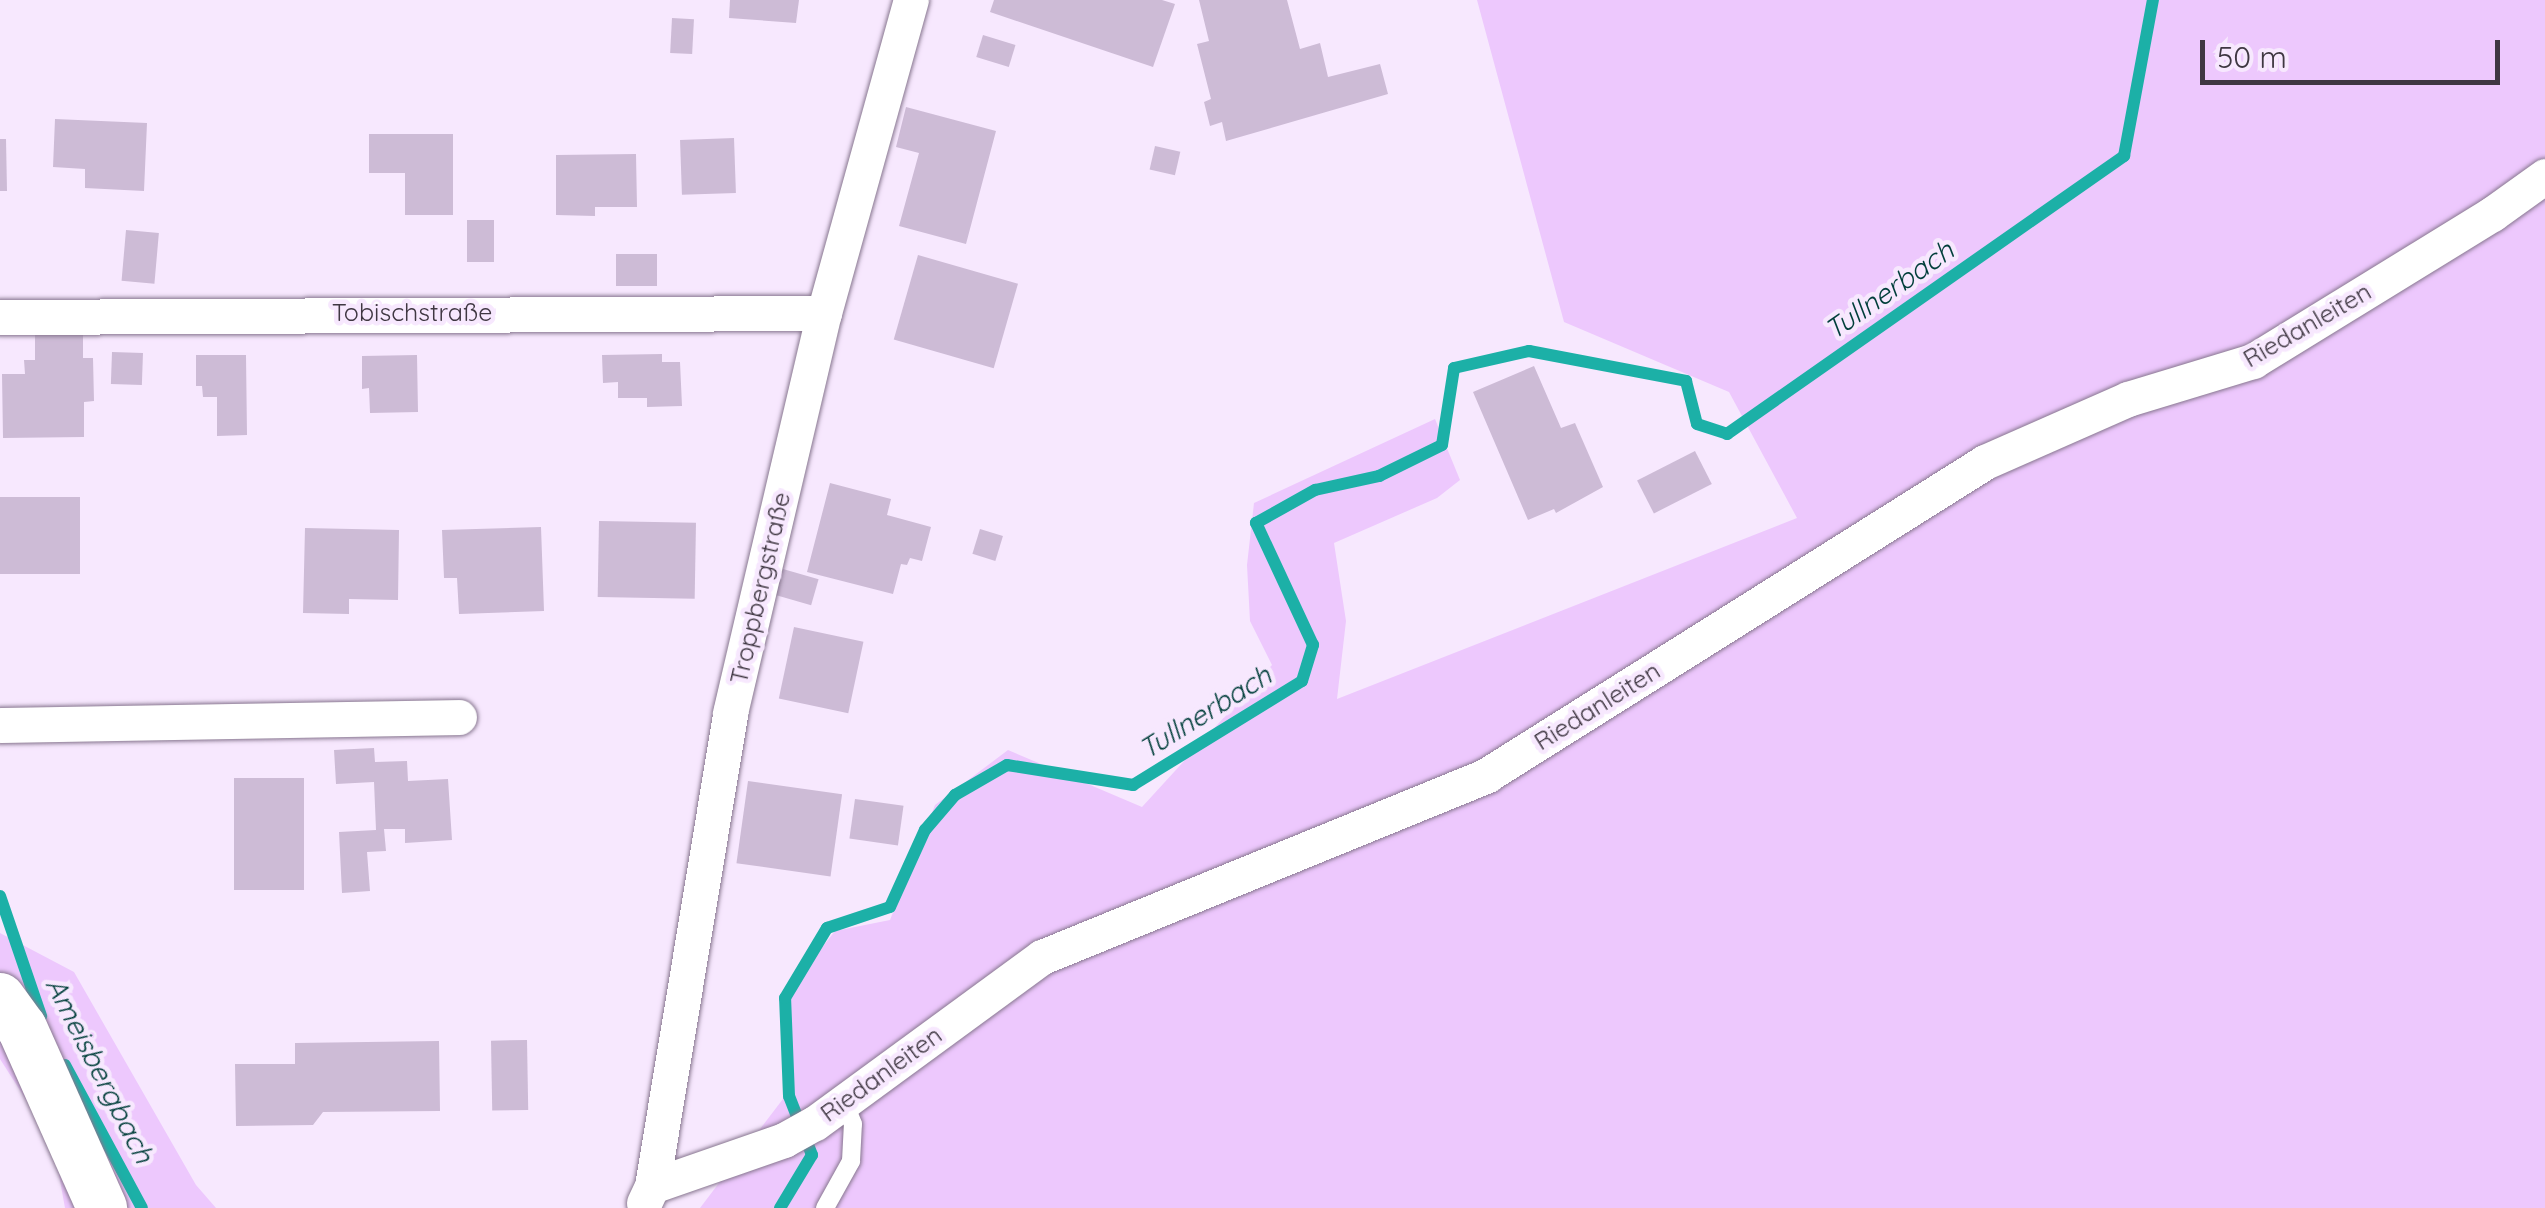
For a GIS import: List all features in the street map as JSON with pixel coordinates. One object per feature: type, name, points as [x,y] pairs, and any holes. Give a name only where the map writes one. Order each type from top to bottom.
[{"type":"street","name":"Troppbergstraße","points":[[647,1197],[730,713],[824,313],[911,0]]},
{"type":"street","name":"Riedanleiten","points":[[647,1197],[800,1131],[1042,957],[1486,775],[1985,462],[2128,400],[2254,361],[2492,214],[2545,176]]},
{"type":"street","name":"Tobischstraße","points":[[0,317],[824,313]]},
{"type":"street","points":[[0,725],[459,717]]},
{"type":"street","points":[[0,998],[22,1028],[102,1208]]},
{"type":"lane","points":[[825,1208],[851,1160],[853,1124],[844,1102]]},
{"type":"shaded area","points":[[1477,0],[2545,0],[2545,1208],[700,1208],[789,1091],[786,993],[835,931],[890,920],[935,805],[1008,750],[1142,807],[1272,665],[1250,621],[1247,565],[1254,503],[1435,419],[1460,480],[1437,498],[1334,543],[1346,621],[1337,699],[1797,518],[1729,392],[1564,322]]},
{"type":"shaded area","points":[[0,933],[74,972],[196,1185],[216,1208],[65,1208],[53,1142],[0,1059]]},
{"type":"building","points":[[730,0],[799,0],[796,23],[729,18]]},
{"type":"building","points":[[994,0],[1162,0],[1175,4],[1153,67],[990,12]]},
{"type":"building","points":[[1199,0],[1287,0],[1300,49],[1320,43],[1328,77],[1380,64],[1388,94],[1226,141],[1222,122],[1210,126],[1204,102],[1211,99],[1197,44],[1209,41]]},
{"type":"building","points":[[672,18],[694,19],[692,54],[670,53]]},
{"type":"building","points":[[983,35],[1016,45],[1009,67],[976,57]]},
{"type":"building","points":[[906,107],[996,131],[966,244],[899,226],[919,153],[896,147]]},
{"type":"building","points":[[55,119],[147,123],[144,191],[85,188],[85,169],[53,167]]},
{"type":"building","points":[[369,134],[453,134],[453,215],[405,215],[405,173],[369,173]]},
{"type":"building","points":[[734,138],[736,193],[682,195],[680,140]]},
{"type":"building","points":[[0,139],[6,139],[7,191],[0,191]]},
{"type":"building","points":[[1155,146],[1180,152],[1175,175],[1150,169]]},
{"type":"building","points":[[636,154],[637,207],[595,207],[595,216],[556,215],[556,155]]},
{"type":"building","points":[[467,220],[494,220],[494,262],[467,262]]},
{"type":"building","points":[[126,230],[159,233],[154,284],[122,281]]},
{"type":"building","points":[[616,254],[657,254],[657,286],[616,286]]},
{"type":"building","points":[[918,255],[1018,284],[994,368],[894,340]]},
{"type":"building","points":[[35,334],[83,334],[83,358],[93,358],[94,401],[84,402],[84,437],[3,438],[2,374],[25,374],[24,360],[35,360]]},
{"type":"building","points":[[112,352],[143,353],[142,385],[111,384]]},
{"type":"building","points":[[662,354],[662,362],[680,362],[682,406],[647,407],[647,398],[618,398],[618,382],[603,383],[602,355]]},
{"type":"building","points":[[196,355],[246,355],[247,435],[217,436],[217,397],[203,397],[202,386],[196,386]]},
{"type":"building","points":[[417,355],[418,412],[370,413],[369,388],[362,389],[362,356]]},
{"type":"building","points":[[1534,366],[1561,428],[1575,423],[1603,487],[1556,513],[1554,509],[1528,520],[1473,392]]},
{"type":"building","points":[[1695,451],[1712,484],[1654,513],[1637,481]]},
{"type":"building","points":[[830,483],[891,499],[887,515],[931,527],[922,561],[910,558],[907,565],[901,564],[893,594],[807,572]]},
{"type":"building","points":[[0,497],[80,497],[80,574],[0,574]]},
{"type":"building","points":[[599,521],[696,523],[695,599],[598,597]]},
{"type":"building","points":[[541,527],[544,611],[459,614],[457,578],[444,578],[442,530]]},
{"type":"building","points":[[305,528],[399,530],[398,600],[349,599],[349,614],[303,613]]},
{"type":"building","points":[[980,529],[1003,536],[995,561],[972,554]]},
{"type":"building","points":[[783,569],[819,579],[811,605],[776,595]]},
{"type":"building","points":[[794,627],[863,642],[848,713],[779,698]]},
{"type":"building","points":[[374,748],[375,762],[407,761],[408,781],[448,779],[452,840],[405,843],[405,829],[384,829],[386,851],[367,852],[370,891],[342,893],[339,832],[376,830],[374,782],[336,784],[334,750]]},
{"type":"building","points":[[234,778],[304,778],[304,890],[234,890]]},
{"type":"building","points":[[748,781],[842,794],[831,876],[736,863]]},
{"type":"building","points":[[855,799],[904,806],[898,845],[849,839]]},
{"type":"building","points":[[527,1040],[528,1110],[492,1111],[491,1041]]},
{"type":"building","points":[[439,1041],[440,1111],[323,1112],[313,1125],[236,1126],[235,1064],[295,1064],[295,1043]]},
{"type":"waterway","name":"Tullnerbach","points":[[780,1208],[812,1155],[789,1096],[785,998],[827,928],[890,907],[925,830],[955,795],[1007,765],[1133,785],[1302,681],[1313,645],[1256,523],[1315,490],[1379,476],[1442,445],[1454,368],[1529,351],[1686,381],[1697,424],[1727,434],[2124,156],[2153,0]]},
{"type":"waterway","name":"Ameisbergbach","points":[[0,896],[41,1016]]},
{"type":"waterway","name":"Ameisbergbach","points":[[65,1065],[142,1208]]}]
